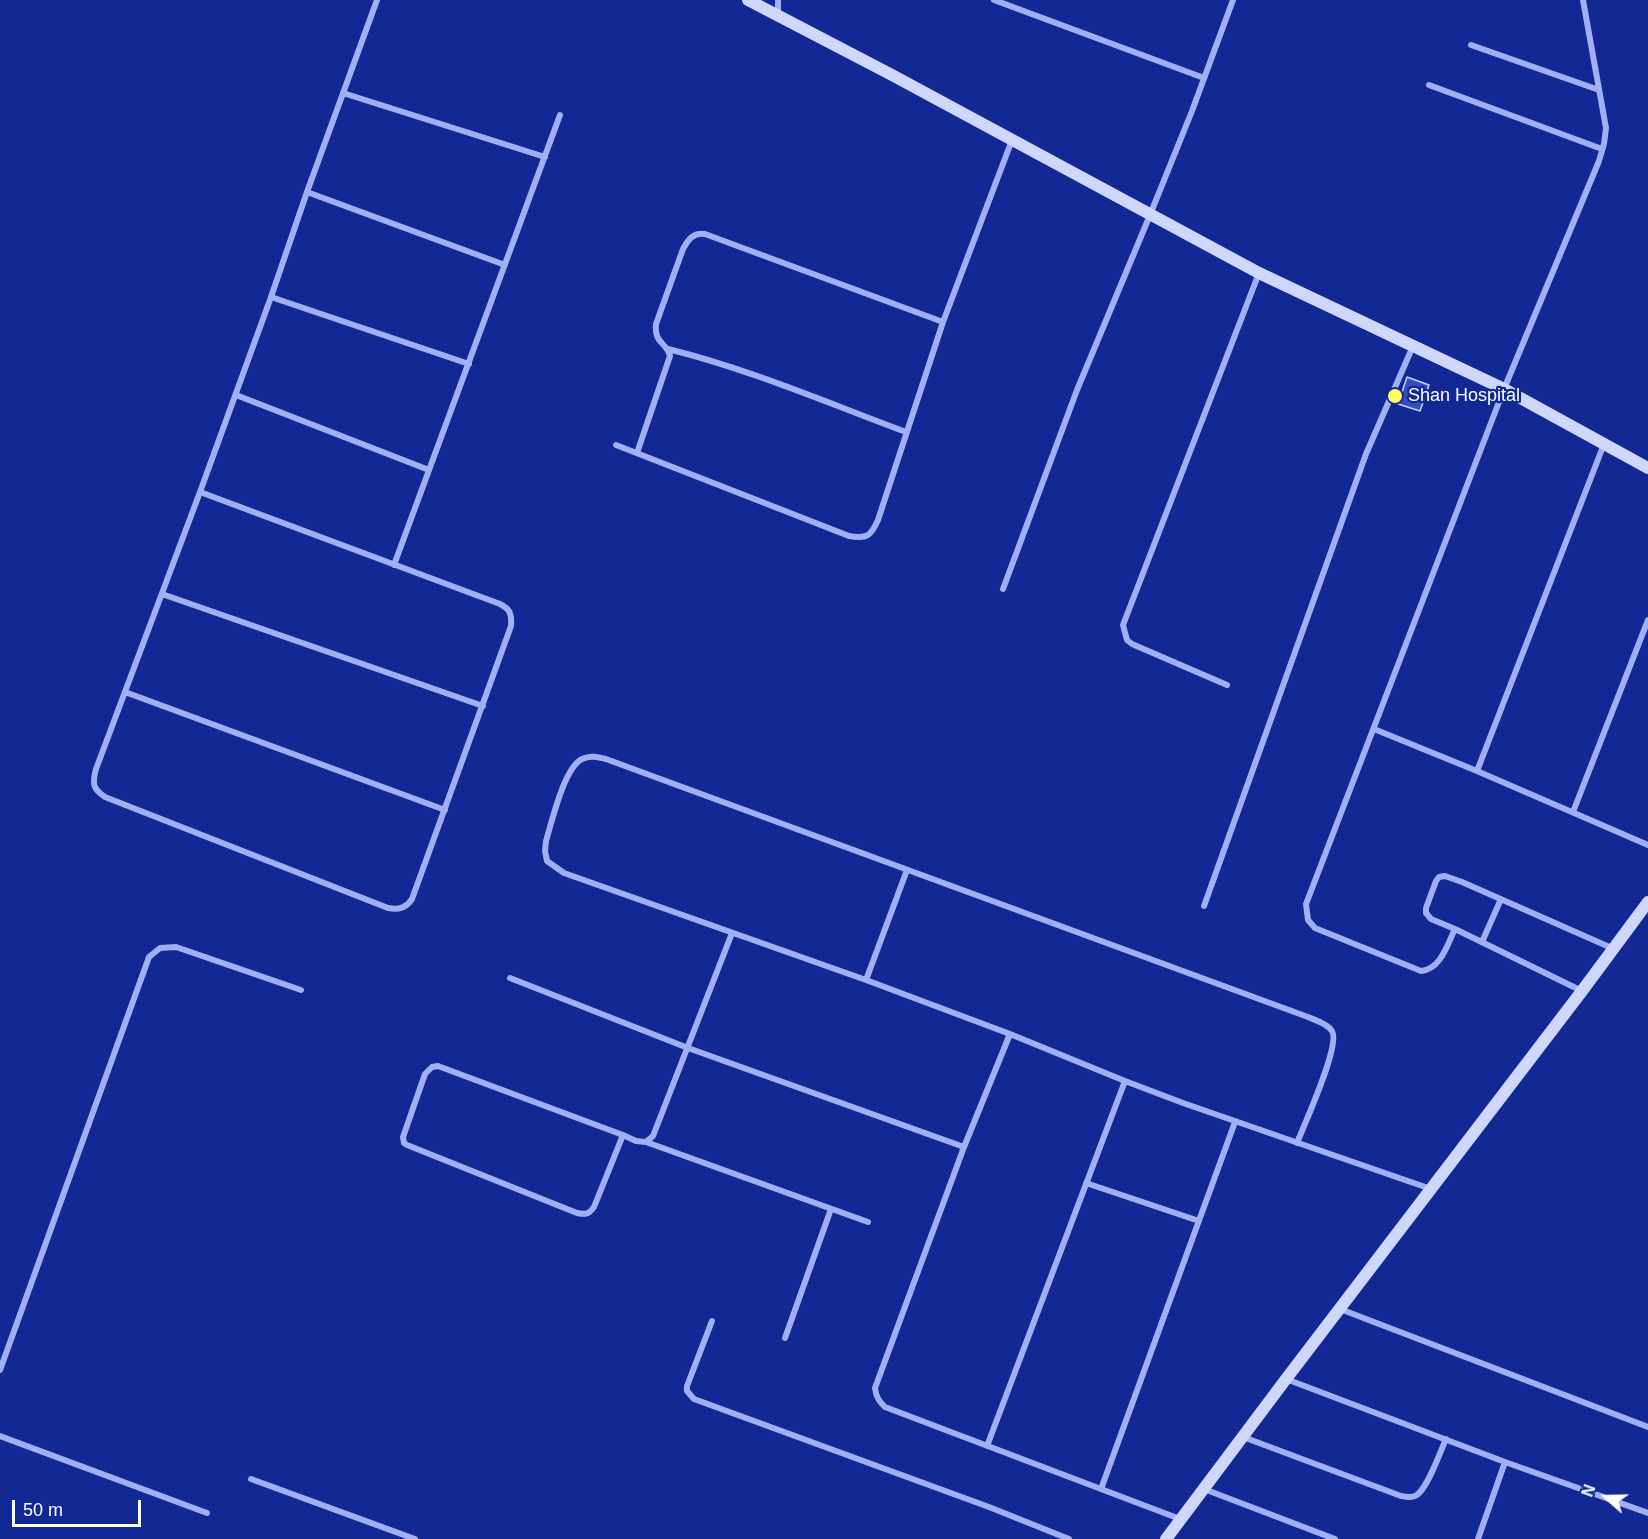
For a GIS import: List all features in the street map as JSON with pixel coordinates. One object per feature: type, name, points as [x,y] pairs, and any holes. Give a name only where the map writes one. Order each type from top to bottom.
[{"type":"street","points":[[200,492],[500,604],[512,615],[512,626],[412,899],[401,909],[388,908],[105,797],[97,792],[94,786],[94,778],[272,297],[307,192],[377,0]]},
{"type":"street","points":[[748,0],[1259,273],[1504,389],[1648,468]]},
{"type":"street","points":[[777,0],[779,17]]},
{"type":"street","points":[[994,0],[1204,78]]},
{"type":"street","points":[[1003,589],[1077,390],[1150,215],[1233,0]]},
{"type":"street","points":[[1455,929],[1441,959],[1432,969],[1421,971],[1315,927],[1308,920],[1306,904],[1504,389],[1599,161],[1606,128],[1583,0]]},
{"type":"street","points":[[1471,45],[1599,90]]},
{"type":"street","points":[[1429,85],[1602,149]]},
{"type":"street","points":[[343,93],[545,157]]},
{"type":"street","points":[[394,565],[560,116]]},
{"type":"street","points":[[616,445],[849,536],[866,537],[873,530],[943,322],[1011,140]]},
{"type":"street","points":[[307,192],[505,266]]},
{"type":"street","points":[[906,432],[732,367],[668,349],[656,336],[656,324],[683,249],[687,242],[699,233],[943,322]]},
{"type":"street","points":[[1227,685],[1132,644],[1127,640],[1123,626],[1259,273]]},
{"type":"street","points":[[272,297],[469,364]]},
{"type":"street","points":[[1204,906],[1366,454],[1413,346]]},
{"type":"street","points":[[637,453],[669,360],[668,349]]},
{"type":"street","points":[[236,395],[429,470]]},
{"type":"street","points":[[1477,771],[1604,444]]},
{"type":"street","points":[[162,594],[483,706]]},
{"type":"street","points":[[1573,812],[1648,620]]},
{"type":"street","points":[[125,692],[445,810]]},
{"type":"street","points":[[1374,729],[1648,845]]},
{"type":"street","points":[[1297,1143],[1331,1056],[1334,1038],[1333,1031],[1328,1026],[606,759],[593,756],[581,759],[566,778],[546,841],[545,851],[547,861],[564,873],[866,980],[1235,1122],[1431,1189]]},
{"type":"street","points":[[866,980],[907,870]]},
{"type":"street","points":[[1582,991],[1431,919],[1426,913],[1426,908],[1439,877],[1445,876],[1462,882],[1614,949]]},
{"type":"street","points":[[1482,942],[1501,899]]},
{"type":"street","points":[[1166,1539],[1648,902]]},
{"type":"street","points":[[646,1142],[653,1136],[732,933]]},
{"type":"street","points":[[0,1371],[149,957],[160,948],[176,946],[301,990]]},
{"type":"street","points":[[510,978],[688,1047],[964,1147]]},
{"type":"street","points":[[1010,1034],[964,1147],[875,1388],[876,1395],[885,1407],[1181,1520]]},
{"type":"street","points":[[623,1135],[594,1207],[590,1213],[585,1215],[406,1145],[403,1137],[425,1074],[432,1067],[438,1066],[623,1135],[636,1142],[646,1142],[868,1222]]},
{"type":"street","points":[[987,1446],[1125,1081]]},
{"type":"street","points":[[1101,1489],[1235,1122]]},
{"type":"street","points":[[1086,1183],[1199,1221]]},
{"type":"street","points":[[785,1338],[831,1209]]},
{"type":"street","points":[[1340,1309],[1648,1427]]},
{"type":"street","points":[[712,1321],[687,1386],[687,1391],[694,1399],[978,1503],[1069,1539]]},
{"type":"street","points":[[1286,1379],[1505,1462],[1648,1513]]},
{"type":"street","points":[[0,1436],[207,1513]]},
{"type":"street","points":[[1242,1437],[1401,1496],[1412,1498],[1418,1495],[1425,1485],[1446,1439]]},
{"type":"street","points":[[1478,1539],[1505,1462]]},
{"type":"street","points":[[251,1479],[415,1539]]},
{"type":"street","points":[[1203,1489],[1335,1539]]},
{"type":"building","points":[[1407,377],[1429,385],[1420,411],[1398,404]]},
{"type":"place","name":"Shan Hospital","points":[[1395,396]]}]
